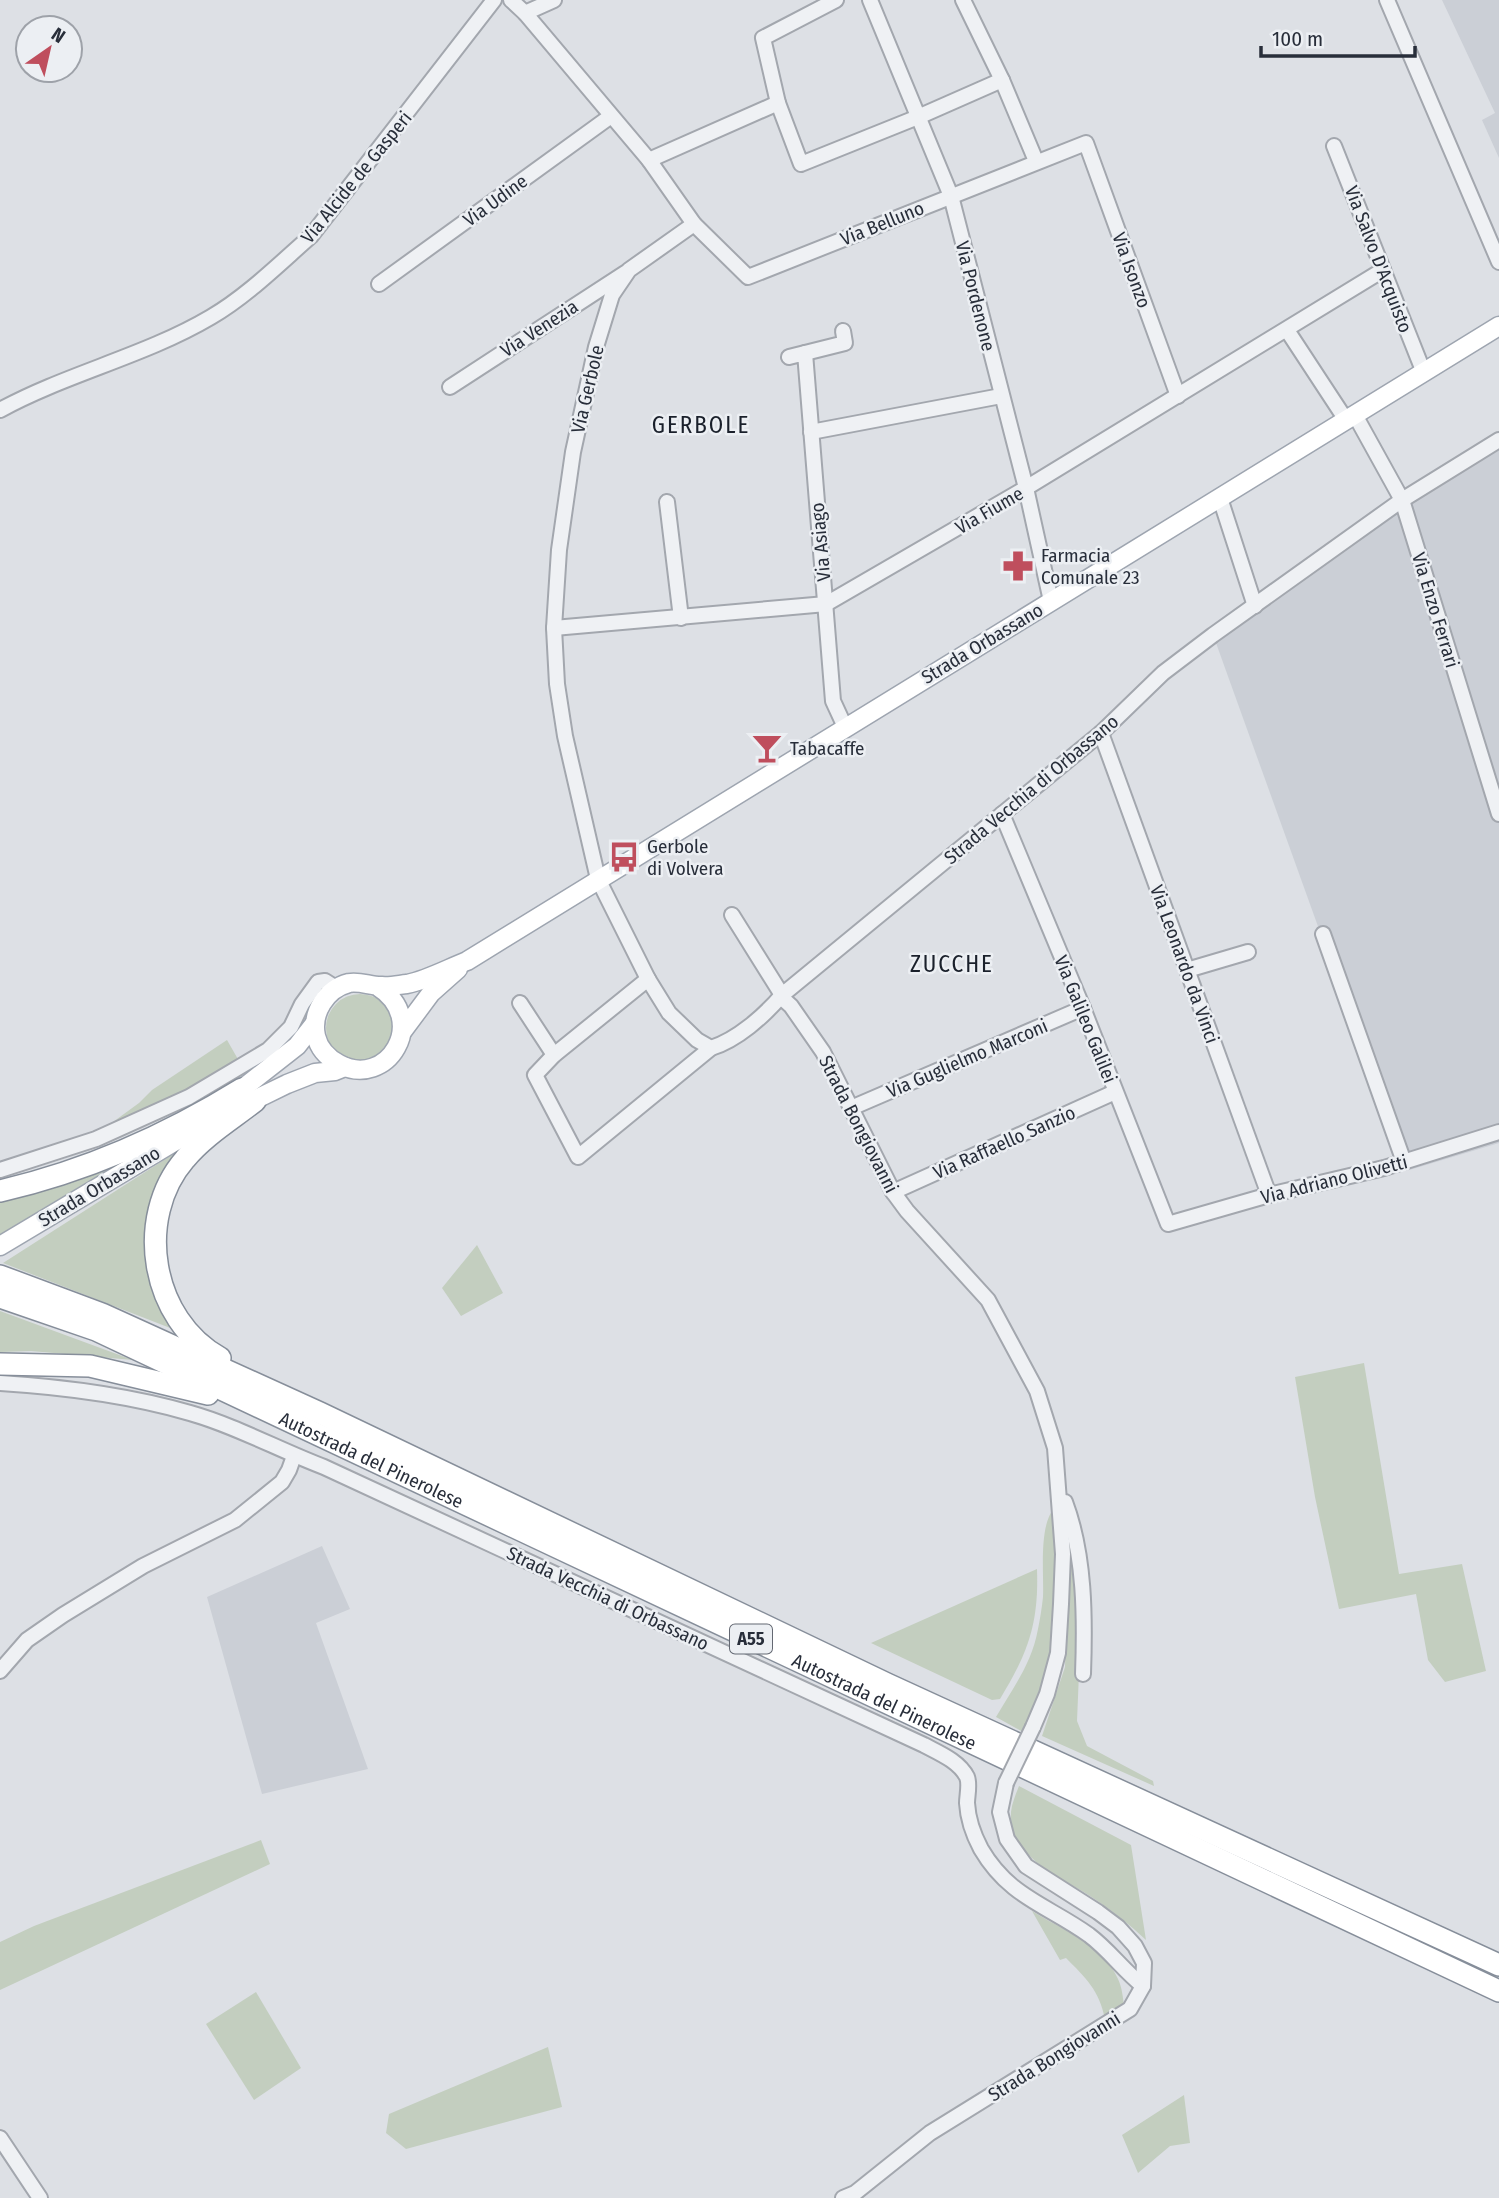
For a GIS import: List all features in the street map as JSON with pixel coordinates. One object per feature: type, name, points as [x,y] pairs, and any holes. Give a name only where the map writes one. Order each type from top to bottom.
[{"type":"highway","points":[[0,1191],[51,1178],[117,1155],[248,1095]]},
{"type":"highway","points":[[248,1095],[185,1158],[171,1179],[157,1218],[154,1241],[156,1263],[168,1302],[183,1327],[208,1352],[320,1413]]},
{"type":"highway","name":"Autostrada del Pinerolese","points":[[0,1276],[102,1314],[320,1413],[887,1684],[1499,1965]]},
{"type":"highway","name":"Autostrada del Pinerolese","points":[[0,1297],[96,1330],[1499,1991]]},
{"type":"highway","points":[[0,1364],[90,1366],[203,1392],[322,1438]]},
{"type":"main road","name":"Strada Orbassano","points":[[248,1095],[315,1073],[345,1067],[357,1070],[382,1063],[392,1055],[402,1032],[431,993],[467,961],[1499,326]]},
{"type":"main road","name":"Strada Orbassano","points":[[0,1246],[248,1095],[297,1046],[315,1023],[321,1003],[337,988],[357,983],[377,986],[415,982],[467,961]]},
{"type":"main road","points":[[377,986],[387,992],[400,1010],[402,1032]]},
{"type":"main road","points":[[315,1023],[316,1037],[322,1050],[345,1067]]},
{"type":"street","name":"Via Alcide de Gasperi","points":[[0,410],[155,345],[211,317],[287,257],[311,236],[494,0]]},
{"type":"street","points":[[511,0],[525,13],[649,160],[694,224]]},
{"type":"street","points":[[525,13],[554,0]]},
{"type":"street","points":[[836,0],[763,38],[778,103],[801,164],[1002,80]]},
{"type":"street","name":"Via Pordenone","points":[[870,0],[951,196],[1026,488],[1051,601]]},
{"type":"street","points":[[963,0],[1002,80],[1036,161]]},
{"type":"street","points":[[1387,0],[1499,262]]},
{"type":"street","points":[[649,160],[778,103]]},
{"type":"street","name":"Via Udine","points":[[379,284],[611,116]]},
{"type":"street","name":"Via Belluno","points":[[694,224],[748,276],[1086,143]]},
{"type":"street","name":"Via Isonzo","points":[[1086,143],[1178,396]]},
{"type":"street","name":"Via Salvo D'Acquisto","points":[[1334,146],[1424,373]]},
{"type":"street","name":"Via Gerbole","points":[[694,224],[629,270],[612,295],[596,347],[579,426],[559,550],[554,628],[557,684],[565,736],[598,879],[648,979],[669,1013],[696,1040],[711,1048]]},
{"type":"street","name":"Via Venezia","points":[[450,387],[629,270]]},
{"type":"street","name":"Via Fiume","points":[[554,628],[825,604],[1026,488],[1383,270]]},
{"type":"street","name":"Via Enzo Ferrari","points":[[1287,330],[1351,417],[1402,500],[1499,814]]},
{"type":"street","points":[[789,357],[845,343],[843,331]]},
{"type":"street","name":"Via Asiago","points":[[805,353],[833,701],[845,727]]},
{"type":"street","points":[[811,432],[1001,396]]},
{"type":"street","name":"Strada Vecchia di Orbassano","points":[[554,1055],[535,1075],[578,1157],[711,1048],[725,1044],[750,1025],[1101,733],[1163,673],[1402,500],[1499,440]]},
{"type":"street","points":[[1220,498],[1255,606]]},
{"type":"street","points":[[667,502],[681,618]]},
{"type":"street","name":"Via Leonardo da Vinci","points":[[1101,733],[1269,1195]]},
{"type":"street","name":"Via Galileo Galilei","points":[[1002,814],[1083,1008],[1168,1224]]},
{"type":"street","name":"Strada Bongiovanni","points":[[732,915],[782,996],[823,1052],[893,1192],[906,1211],[988,1300],[1037,1391],[1055,1448],[1059,1485],[1063,1555],[1058,1653],[1048,1694],[1006,1783],[1000,1812],[1007,1839],[1026,1866],[1118,1927],[1135,1945],[1143,1963],[1143,1986],[1130,2009],[930,2133],[855,2193],[843,2198]]},
{"type":"street","points":[[1323,934],[1404,1162]]},
{"type":"street","points":[[1188,970],[1248,952]]},
{"type":"street","points":[[520,1003],[554,1055],[648,979]]},
{"type":"street","points":[[0,1170],[96,1139],[189,1097],[268,1050],[291,1027],[306,997],[318,982],[325,981],[337,988]]},
{"type":"street","name":"Via Guglielmo Marconi","points":[[851,1108],[1083,1008]]},
{"type":"street","name":"Via Raffaello Sanzio","points":[[893,1192],[1115,1092]]},
{"type":"street","name":"Via Adriano Olivetti","points":[[1168,1224],[1269,1195],[1384,1168],[1499,1132]]},
{"type":"street","name":"Strada Vecchia di Orbassano","points":[[0,1383],[71,1389],[155,1404],[227,1425],[324,1466],[912,1739],[955,1763],[968,1778],[968,1819],[974,1838],[1007,1882],[1030,1901],[1086,1933],[1108,1950],[1124,1972],[1143,1986]]},
{"type":"street","points":[[0,1671],[27,1640],[63,1615],[143,1566],[235,1520],[282,1482],[293,1455]]},
{"type":"street","points":[[1059,1485],[1073,1529],[1084,1603],[1083,1674]]},
{"type":"street","points":[[0,2137],[40,2198]]},
{"type":"shaded area","points":[[1442,0],[1499,0],[1499,158],[1482,120],[1495,113]]},
{"type":"shaded area","points":[[1499,448],[1499,1143],[1406,1171],[1216,643],[1407,504]]},
{"type":"shaded area","points":[[322,1546],[350,1609],[316,1623],[368,1769],[262,1794],[207,1597]]},
{"type":"green space","points":[[360,994],[373,997],[384,1004],[391,1015],[394,1028],[391,1041],[384,1052],[373,1059],[360,1062],[347,1059],[336,1052],[329,1041],[326,1028],[329,1015],[336,1004],[347,997]]},
{"type":"green space","points":[[227,1040],[239,1061],[182,1096],[102,1130],[152,1090]]},
{"type":"green space","points":[[189,1144],[151,1218],[178,1331],[3,1263]]},
{"type":"green space","points":[[133,1156],[0,1236],[0,1200]]},
{"type":"green space","points":[[477,1245],[503,1293],[461,1316],[442,1288]]},
{"type":"green space","points":[[0,1311],[133,1360],[31,1351],[0,1352]]},
{"type":"green space","points":[[1364,1363],[1399,1574],[1462,1564],[1486,1671],[1445,1682],[1428,1660],[1416,1594],[1339,1609],[1315,1497],[1295,1377]]},
{"type":"green space","points":[[1052,1511],[1056,1575],[1053,1638],[1045,1674],[1023,1732],[996,1717],[1021,1675],[1035,1641],[1043,1597],[1045,1530]]},
{"type":"green space","points":[[1071,1541],[1081,1625],[1077,1721],[1087,1746],[1153,1781],[1154,1786],[1042,1736],[1065,1667],[1068,1542]]},
{"type":"green space","points":[[1037,1569],[1036,1606],[1030,1637],[1018,1667],[1000,1699],[992,1700],[871,1643]]},
{"type":"green space","points":[[1019,1786],[1131,1845],[1146,1940],[1109,1909],[1028,1855],[1013,1828],[1011,1812]]},
{"type":"green space","points":[[261,1840],[270,1864],[0,1990],[0,1942],[34,1926]]},
{"type":"green space","points":[[1032,1911],[1081,1939],[1103,1957],[1119,1982],[1124,2006],[1105,2019],[1091,1985],[1066,1958],[1060,1960]]},
{"type":"green space","points":[[256,1992],[301,2068],[254,2100],[206,2024]]},
{"type":"green space","points":[[548,2047],[562,2107],[406,2149],[386,2133],[389,2114]]},
{"type":"green space","points":[[1184,2095],[1190,2143],[1170,2146],[1138,2173],[1122,2135]]},
{"type":"place","name":"Farmacia Comunale 23","points":[[1018,566]]},
{"type":"place","name":"Tabacaffe","points":[[767,748]]},
{"type":"place","name":"Gerbole di Volvera","points":[[624,857]]},
{"type":"district","name":"GERBOLE","points":[[701,425]]},
{"type":"district","name":"ZUCCHE","points":[[952,964]]}]
